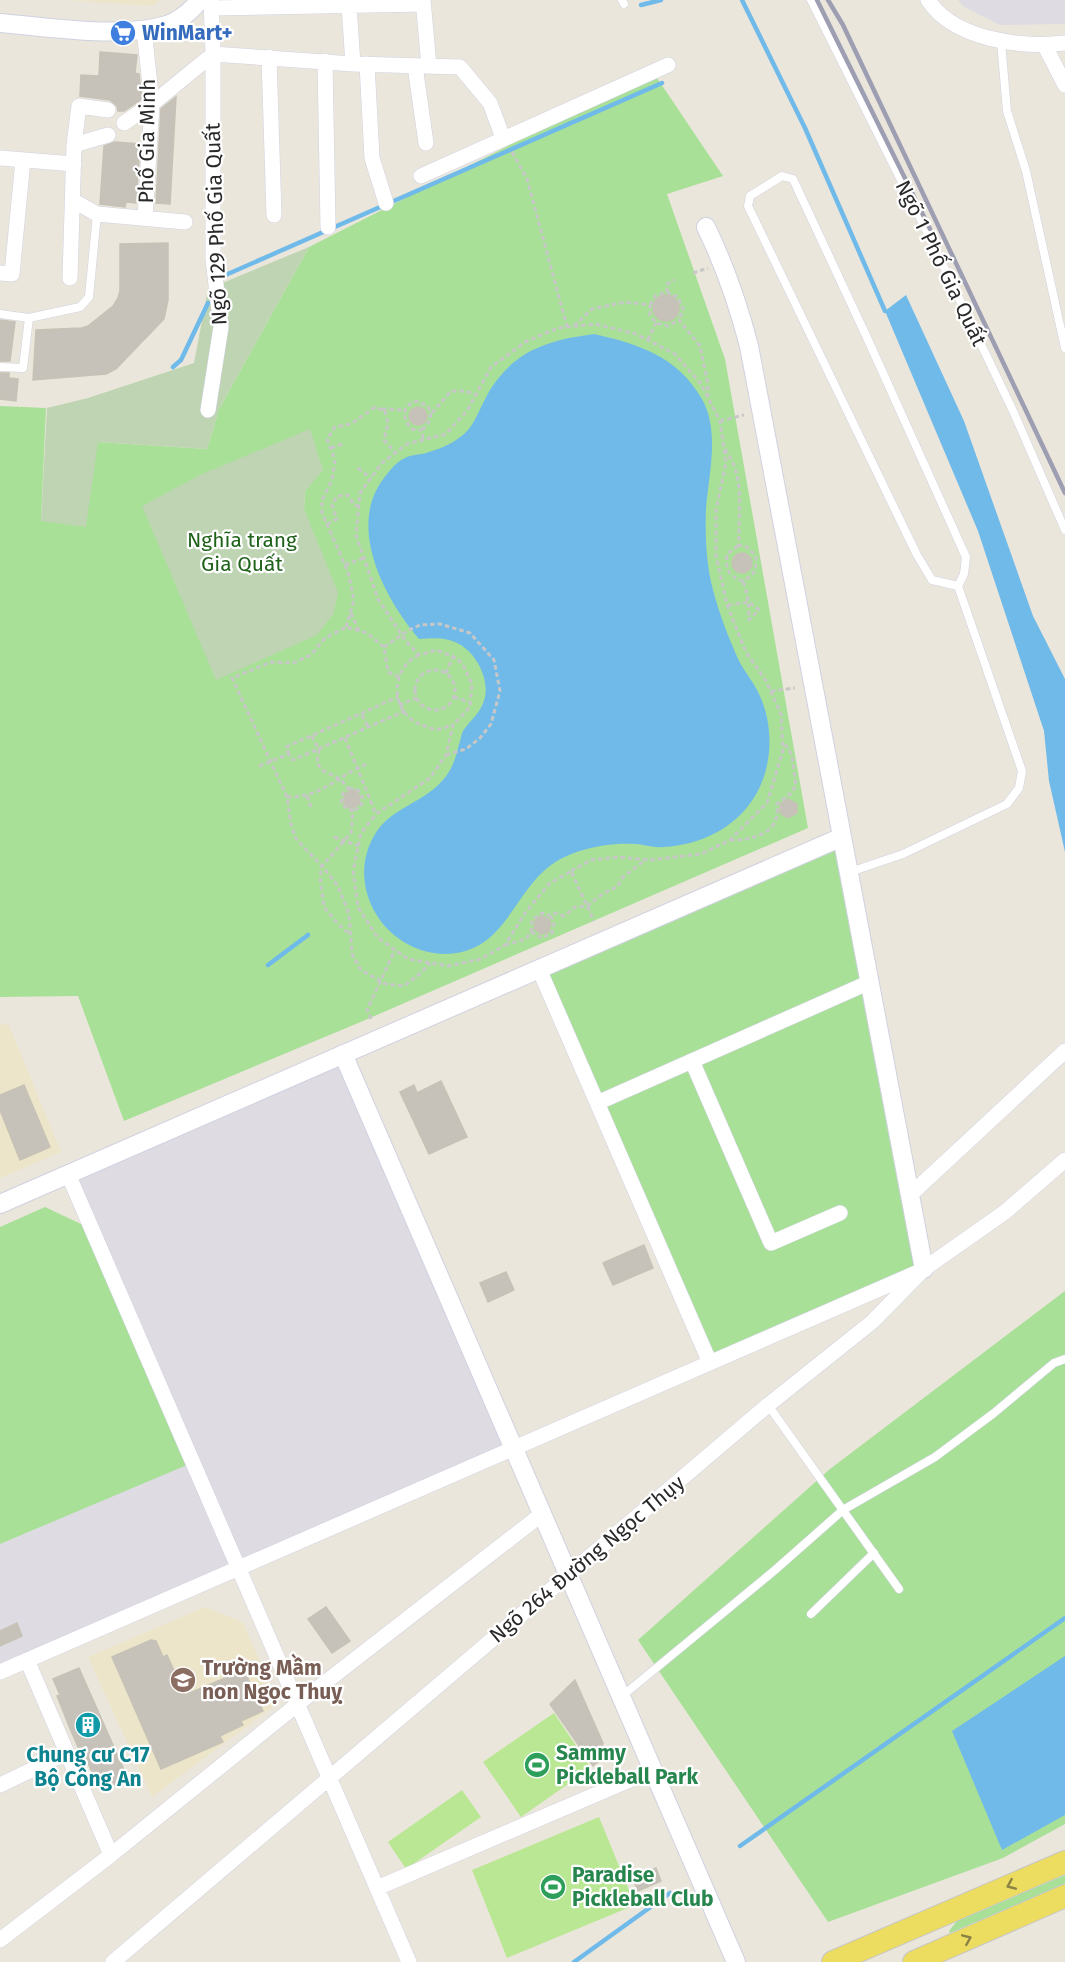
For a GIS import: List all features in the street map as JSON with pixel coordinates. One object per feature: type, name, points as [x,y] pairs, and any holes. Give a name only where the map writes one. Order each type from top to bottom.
[{"type":"main road","points":[[833,1962],[1065,1862]]},
{"type":"main road","points":[[914,1962],[1065,1896]]},
{"type":"street","points":[[928,0],[934,9],[952,23],[1001,42],[1045,46],[1065,43]]},
{"type":"street","points":[[0,23],[103,32],[167,25],[207,3],[423,2],[422,66],[426,143]]},
{"type":"street","name":"Ngõ 129 Phố Gia Quất","points":[[207,3],[213,56],[213,259],[222,327],[208,410]]},
{"type":"street","points":[[344,4],[360,64],[372,158],[386,203]]},
{"type":"street","name":"Phố Gia Minh","points":[[144,29],[152,104],[145,218]]},
{"type":"street","points":[[1045,46],[1065,85]]},
{"type":"street","points":[[124,123],[213,56],[269,57],[360,64],[460,67],[489,103],[503,138]]},
{"type":"street","points":[[269,57],[274,215]]},
{"type":"street","points":[[326,61],[328,227]]},
{"type":"street","points":[[421,176],[668,65]]},
{"type":"street","points":[[70,278],[74,145],[79,106],[108,110]]},
{"type":"street","points":[[74,145],[108,135]]},
{"type":"street","points":[[0,158],[74,164]]},
{"type":"street","points":[[0,273],[12,274],[23,160]]},
{"type":"street","points":[[74,201],[97,214],[185,222]]},
{"type":"street","points":[[0,1672],[924,1269],[749,346],[738,303],[723,262],[706,227]]},
{"type":"street","points":[[0,1204],[842,837]]},
{"type":"street","points":[[539,969],[710,1363]]},
{"type":"street","points":[[597,1103],[870,982]]},
{"type":"street","points":[[910,1196],[1065,1051]]},
{"type":"street","points":[[343,1054],[736,1962]]},
{"type":"street","points":[[692,1061],[771,1243],[840,1213]]},
{"type":"street","name":"Ngõ 264 Đường Ngọc Thụy","points":[[113,1962],[768,1405],[872,1322],[924,1269],[1005,1212],[1065,1160]]},
{"type":"street","points":[[68,1174],[409,1962]]},
{"type":"street","points":[[0,1940],[111,1855],[297,1704],[542,1514]]},
{"type":"street","points":[[27,1660],[111,1855]]},
{"type":"street","points":[[0,1785],[67,1753]]},
{"type":"street","points":[[377,1888],[652,1770]]},
{"type":"lane","name":"Ngõ 1 Phố Gia Quất","points":[[811,0],[1014,413],[1065,530]]},
{"type":"lane","points":[[1001,42],[1007,111],[1026,171],[1065,348]]},
{"type":"lane","points":[[849,873],[903,854],[1007,804],[1019,788],[1022,771],[958,586],[964,574],[966,557],[793,179],[782,176],[750,196],[748,206],[917,555],[932,580],[958,586]]},
{"type":"lane","points":[[0,314],[29,318],[80,306],[88,297],[97,214]]},
{"type":"lane","points":[[0,366],[23,368],[29,318]]},
{"type":"lane","points":[[621,1697],[775,1570],[843,1510],[934,1456],[994,1413],[1054,1363],[1065,1359]]},
{"type":"lane","points":[[768,1405],[899,1588]]},
{"type":"lane","points":[[811,1614],[874,1554]]},
{"type":"path","points":[[513,155],[527,179],[567,327]]},
{"type":"path","points":[[667,292],[667,284],[675,280]]},
{"type":"path","points":[[667,292],[678,297],[683,309],[679,320],[668,326],[656,323],[650,315],[650,305],[656,295],[667,292]]},
{"type":"path","points":[[573,327],[592,309],[625,302],[650,305]]},
{"type":"path","points":[[679,320],[700,346],[708,384],[708,397]]},
{"type":"path","points":[[648,340],[656,323]]},
{"type":"path","points":[[419,654],[402,635],[378,599],[356,535],[360,493],[382,463],[407,444],[446,434],[467,411],[491,367],[527,341],[558,328],[595,324],[636,334],[675,354],[701,384],[720,421],[726,463],[717,510],[716,555],[718,566],[727,605],[746,652],[771,691],[781,714],[783,750],[768,803],[730,840],[701,854],[645,860],[618,857],[591,860],[549,884],[525,913],[505,945]]},
{"type":"path","points":[[422,430],[429,423],[432,413],[451,391],[466,391],[475,395]]},
{"type":"path","points":[[422,430],[411,429],[403,418],[404,410],[416,401],[428,406],[432,413]]},
{"type":"path","points":[[346,627],[354,600],[345,565],[322,513],[322,500],[332,480],[335,460],[327,440],[335,426],[351,424],[375,407],[385,411],[388,423],[384,440],[396,453]]},
{"type":"path","points":[[380,409],[404,410]]},
{"type":"path","points":[[720,421],[744,416]]},
{"type":"path","points":[[422,430],[423,440]]},
{"type":"path","points":[[331,448],[345,443]]},
{"type":"path","points":[[724,447],[734,461],[740,488],[739,545]]},
{"type":"path","points":[[358,468],[371,478]]},
{"type":"path","points":[[327,524],[337,519],[332,505],[337,496],[348,495],[354,505],[359,506]]},
{"type":"path","points":[[727,605],[749,602],[759,610],[749,620],[749,602],[743,581],[734,578],[725,565],[727,554],[739,545]]},
{"type":"path","points":[[739,545],[747,547],[756,556],[756,569],[743,581]]},
{"type":"path","points":[[345,565],[364,558]]},
{"type":"path","points":[[718,566],[725,565]]},
{"type":"path","points":[[350,612],[359,630]]},
{"type":"path","points":[[384,647],[420,625],[440,624],[470,633],[494,660],[500,691],[491,724],[466,749],[447,755]]},
{"type":"path","points":[[399,678],[388,672],[384,647],[367,633],[346,627],[325,638],[311,655],[293,663],[271,662],[232,678],[287,797],[296,839],[338,886],[349,914],[352,954],[362,970],[386,984],[404,986],[430,963]]},
{"type":"path","points":[[436,650],[453,656],[464,667],[472,684],[470,707],[453,725],[437,730],[416,724],[399,705],[396,683],[409,659],[436,650]]},
{"type":"path","points":[[446,673],[453,656]]},
{"type":"path","points":[[433,670],[446,673],[454,683],[454,697],[451,703],[439,710],[425,709],[416,698],[415,686],[422,675],[433,670]]},
{"type":"path","points":[[771,691],[795,688]]},
{"type":"path","points":[[398,697],[286,747],[289,754],[292,760],[319,750],[405,711]]},
{"type":"path","points":[[454,697],[470,702]]},
{"type":"path","points":[[399,705],[416,698]]},
{"type":"path","points":[[362,714],[368,727]]},
{"type":"path","points":[[453,725],[447,755],[430,778],[376,814],[361,833],[353,871],[358,907],[377,940],[408,959],[448,966],[481,959],[505,945],[526,939],[531,932],[532,920],[542,913],[564,916],[575,907],[587,906],[603,893],[617,887],[623,877],[645,860]]},
{"type":"path","points":[[312,736],[319,750],[317,763],[322,770],[340,779],[348,788],[358,790],[363,798],[361,806],[353,811]]},
{"type":"path","points":[[345,738],[376,814]]},
{"type":"path","points":[[730,840],[741,841],[768,830],[776,820],[777,804],[796,786],[792,755],[784,742]]},
{"type":"path","points":[[259,766],[289,754]]},
{"type":"path","points":[[287,797],[307,796],[323,790],[367,764]]},
{"type":"path","points":[[348,788],[343,793],[341,803],[353,811]]},
{"type":"path","points":[[307,796],[311,807]]},
{"type":"path","points":[[351,935],[324,907],[320,877],[322,866],[351,833],[353,811]]},
{"type":"path","points":[[334,837],[358,846]]},
{"type":"path","points":[[571,871],[594,921]]},
{"type":"path","points":[[531,932],[542,938],[552,933],[554,924],[551,916]]},
{"type":"path","points":[[371,1019],[367,1010],[395,950]]},
{"type":"shaded area","points":[[69,0],[160,0],[151,6]]},
{"type":"shaded area","points":[[958,0],[1065,0],[1065,24],[1000,25],[964,7]]},
{"type":"shaded area","points":[[0,1024],[9,1025],[61,1152],[0,1178]]},
{"type":"shaded area","points":[[343,1054],[513,1448],[0,1672],[0,1544],[187,1464],[68,1174]]},
{"type":"shaded area","name":"Trường Mầm non Ngọc Thuỵ","points":[[205,1607],[243,1622],[278,1703],[152,1797],[88,1657]]},
{"type":"green space","points":[[653,72],[723,176],[667,194],[725,359],[808,828],[363,1021],[124,1121],[78,996],[0,997],[0,406],[46,408],[41,521],[98,442],[207,449],[219,409],[309,247],[508,146],[503,138]],"holes":[[[323,469],[305,491],[304,509],[200,475]]]},
{"type":"green space","points":[[309,247],[219,409],[207,449],[98,442],[86,527],[41,521],[47,408],[88,398],[194,363],[208,289]]},
{"type":"green space","name":"Nghĩa trang Gia Quất","points":[[310,429],[323,470],[305,491],[304,509],[338,592],[334,613],[317,635],[216,680],[142,506],[200,475]]},
{"type":"green space","points":[[842,837],[924,1269],[710,1363],[539,969]]},
{"type":"green space","points":[[45,1207],[83,1225],[187,1465],[0,1544],[0,1227]]},
{"type":"green space","points":[[1065,1291],[1065,1824],[1003,1858],[828,1922],[638,1640],[830,1469]]},
{"type":"green space","name":"Sammy Pickleball Park","points":[[554,1713],[591,1768],[521,1817],[483,1762]]},
{"type":"green space","points":[[462,1790],[481,1817],[406,1869],[388,1842]]},
{"type":"green space","name":"Paradise Pickleball Club","points":[[599,1817],[635,1905],[507,1958],[472,1870]]},
{"type":"green space","points":[[1065,1875],[1065,1884],[950,1933],[949,1931],[957,1921]]},
{"type":"water","points":[[906,295],[964,421],[1033,616],[1065,679],[1065,852],[1049,781],[1044,731],[978,531],[885,311]]},
{"type":"water","points":[[594,334],[626,342],[656,354],[681,373],[702,399],[711,425],[712,438],[706,508],[709,570],[715,599],[728,635],[739,661],[763,702],[767,716],[770,743],[766,770],[755,796],[747,807],[738,817],[716,833],[677,846],[614,844],[580,851],[560,859],[537,877],[505,920],[481,944],[465,951],[445,954],[426,952],[400,940],[386,927],[374,910],[364,876],[367,853],[377,831],[384,823],[435,788],[448,773],[463,732],[484,702],[486,690],[483,674],[471,653],[454,642],[444,639],[419,639],[394,604],[374,562],[369,540],[369,518],[373,497],[384,478],[400,461],[440,448],[464,434],[500,376],[523,356],[549,344]]},
{"type":"water","points":[[1065,1656],[1065,1815],[1002,1850],[952,1731]]},
{"type":"building","points":[[100,52],[137,55],[135,73],[139,74],[142,99],[124,111],[118,111],[117,106],[110,100],[80,96],[81,75],[99,76]]},
{"type":"building","points":[[176,97],[170,204],[156,203],[161,109]]},
{"type":"building","points":[[115,142],[140,144],[136,203],[126,202],[125,207],[100,204],[104,146]]},
{"type":"building","points":[[168,243],[168,300],[164,319],[116,369],[106,374],[33,380],[36,330],[82,328],[88,326],[113,306],[120,291],[120,244]]},
{"type":"building","points":[[666,295],[675,299],[679,308],[675,317],[666,321],[657,317],[653,308],[657,299]]},
{"type":"building","points":[[0,320],[15,322],[10,361],[0,361]]},
{"type":"building","points":[[0,373],[9,373],[9,378],[18,379],[16,401],[0,399]]},
{"type":"building","points":[[418,407],[426,412],[427,416],[422,424],[418,425],[410,420],[409,416],[414,408]]},
{"type":"building","points":[[742,553],[749,556],[752,563],[749,570],[742,573],[735,570],[732,563],[735,556]]},
{"type":"building","points":[[350,790],[356,790],[360,797],[359,804],[351,809],[344,804],[344,795]]},
{"type":"building","points":[[788,799],[797,804],[797,813],[788,818],[780,813],[780,804]]},
{"type":"building","points":[[541,916],[548,918],[551,923],[549,932],[541,934],[534,929],[535,921]]},
{"type":"building","points":[[441,1081],[467,1137],[429,1154],[400,1092],[414,1085],[417,1093]]},
{"type":"building","points":[[24,1085],[50,1147],[20,1160],[0,1110],[0,1095]]},
{"type":"building","points":[[644,1245],[653,1268],[613,1285],[603,1263]]},
{"type":"building","points":[[506,1272],[514,1290],[488,1302],[480,1283]]},
{"type":"building","points":[[326,1607],[350,1641],[332,1653],[308,1619]]},
{"type":"building","points":[[17,1623],[22,1636],[0,1646],[0,1631]]},
{"type":"building","points":[[151,1640],[156,1641],[163,1657],[167,1655],[185,1695],[244,1670],[263,1711],[241,1721],[243,1725],[220,1736],[223,1742],[161,1769],[112,1657]]},
{"type":"building","name":"Chung cư C17 Bộ Công An","points":[[79,1668],[128,1779],[103,1790],[97,1775],[94,1776],[81,1748],[79,1749],[57,1696],[60,1695],[53,1679]]},
{"type":"building","points":[[575,1680],[603,1743],[600,1760],[593,1766],[550,1704]]},
{"type":"building","points":[[656,1868],[661,1881],[638,1891],[632,1877]]},
{"type":"waterway","points":[[641,5],[661,0]]},
{"type":"waterway","points":[[742,0],[805,128],[885,311]]},
{"type":"waterway","points":[[221,277],[662,83]]},
{"type":"waterway","points":[[173,367],[181,360],[208,303]]},
{"type":"waterway","points":[[268,965],[308,935]]},
{"type":"waterway","points":[[740,1846],[1065,1618]]},
{"type":"waterway","points":[[574,1962],[670,1893]]},
{"type":"railway","points":[[817,0],[930,229]]},
{"type":"railway","points":[[828,0],[843,25],[1065,493]]},
{"type":"place","name":"WinMart+","points":[[123,33]]},
{"type":"place","name":"Trường Mầm non Ngọc Thuỵ","points":[[183,1680]]},
{"type":"place","name":"Chung cư C17 Bộ Công An","points":[[88,1725]]},
{"type":"place","name":"Sammy Pickleball Park","points":[[537,1765]]},
{"type":"place","name":"Paradise Pickleball Club","points":[[553,1887]]}]
